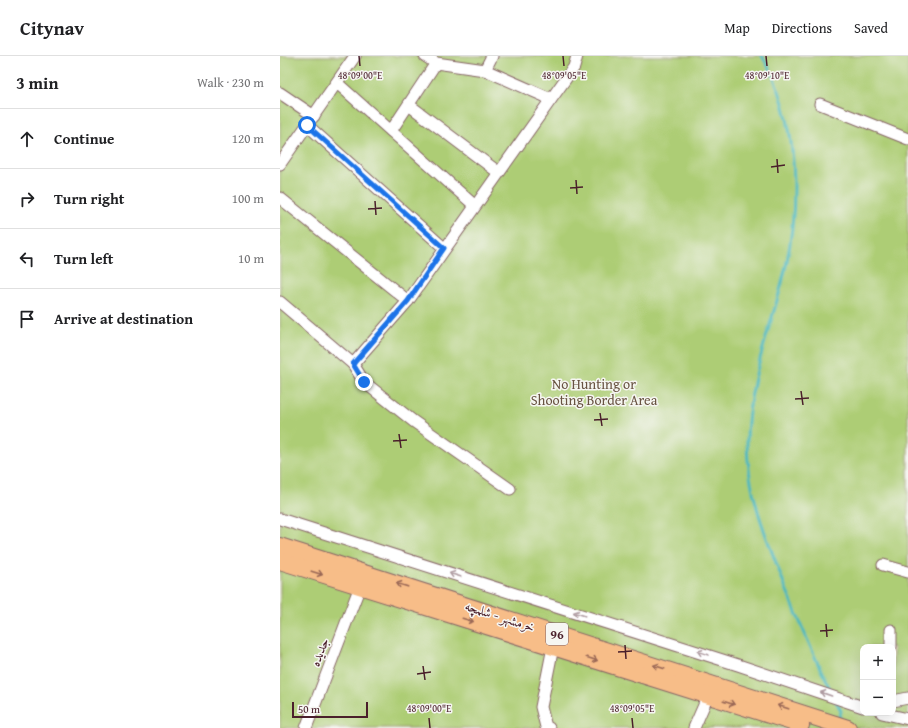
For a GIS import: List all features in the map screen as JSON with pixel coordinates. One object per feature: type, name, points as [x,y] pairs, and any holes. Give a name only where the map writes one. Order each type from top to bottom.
[{"type":"highway","name":"خرمشهر - شلمچه","points":[[280,546],[362,580],[553,647],[812,728]]},
{"type":"highway","name":"خرمشهر - شلمچه","points":[[280,561],[362,580],[842,726]]},
{"type":"street","points":[[280,164],[356,56]]},
{"type":"street","points":[[425,56],[436,63],[484,70],[551,99]]},
{"type":"street","points":[[484,70],[492,56]]},
{"type":"street","points":[[353,364],[408,301],[474,205],[574,67],[577,56]]},
{"type":"street","points":[[391,131],[409,106],[436,63]]},
{"type":"street","points":[[337,83],[474,205]]},
{"type":"street","points":[[280,92],[314,116]]},
{"type":"street","points":[[820,104],[907,136]]},
{"type":"street","points":[[409,106],[498,172]]},
{"type":"street","points":[[307,125],[444,248]]},
{"type":"street","points":[[280,198],[408,301]]},
{"type":"street","points":[[280,302],[353,364],[364,382],[510,489]]},
{"type":"street","name":"96","points":[[280,519],[738,665],[860,706]]},
{"type":"street","points":[[883,565],[908,572]]},
{"type":"street","name":"جدیده","points":[[306,728],[362,580]]},
{"type":"street","points":[[891,630],[892,644]]},
{"type":"street","points":[[549,728],[546,726],[541,707],[553,647]]},
{"type":"street","points":[[694,728],[708,696]]},
{"type":"street","points":[[896,700],[908,698]]},
{"type":"street","points":[[895,716],[908,719]]},
{"type":"green space","name":"No Hunting or Shooting Border Area","points":[[280,56],[908,56],[908,728],[280,728]]},
{"type":"waterway","points":[[762,56],[775,80],[784,108],[790,136],[794,197],[788,256],[782,283],[759,361],[750,401],[747,442],[748,461],[754,497],[771,551],[807,640],[832,693]]},
{"type":"waterway","points":[[836,701],[841,711],[839,720]]},
{"type":"route","points":[[307,125],[444,248],[408,301],[353,364],[364,382]]}]
